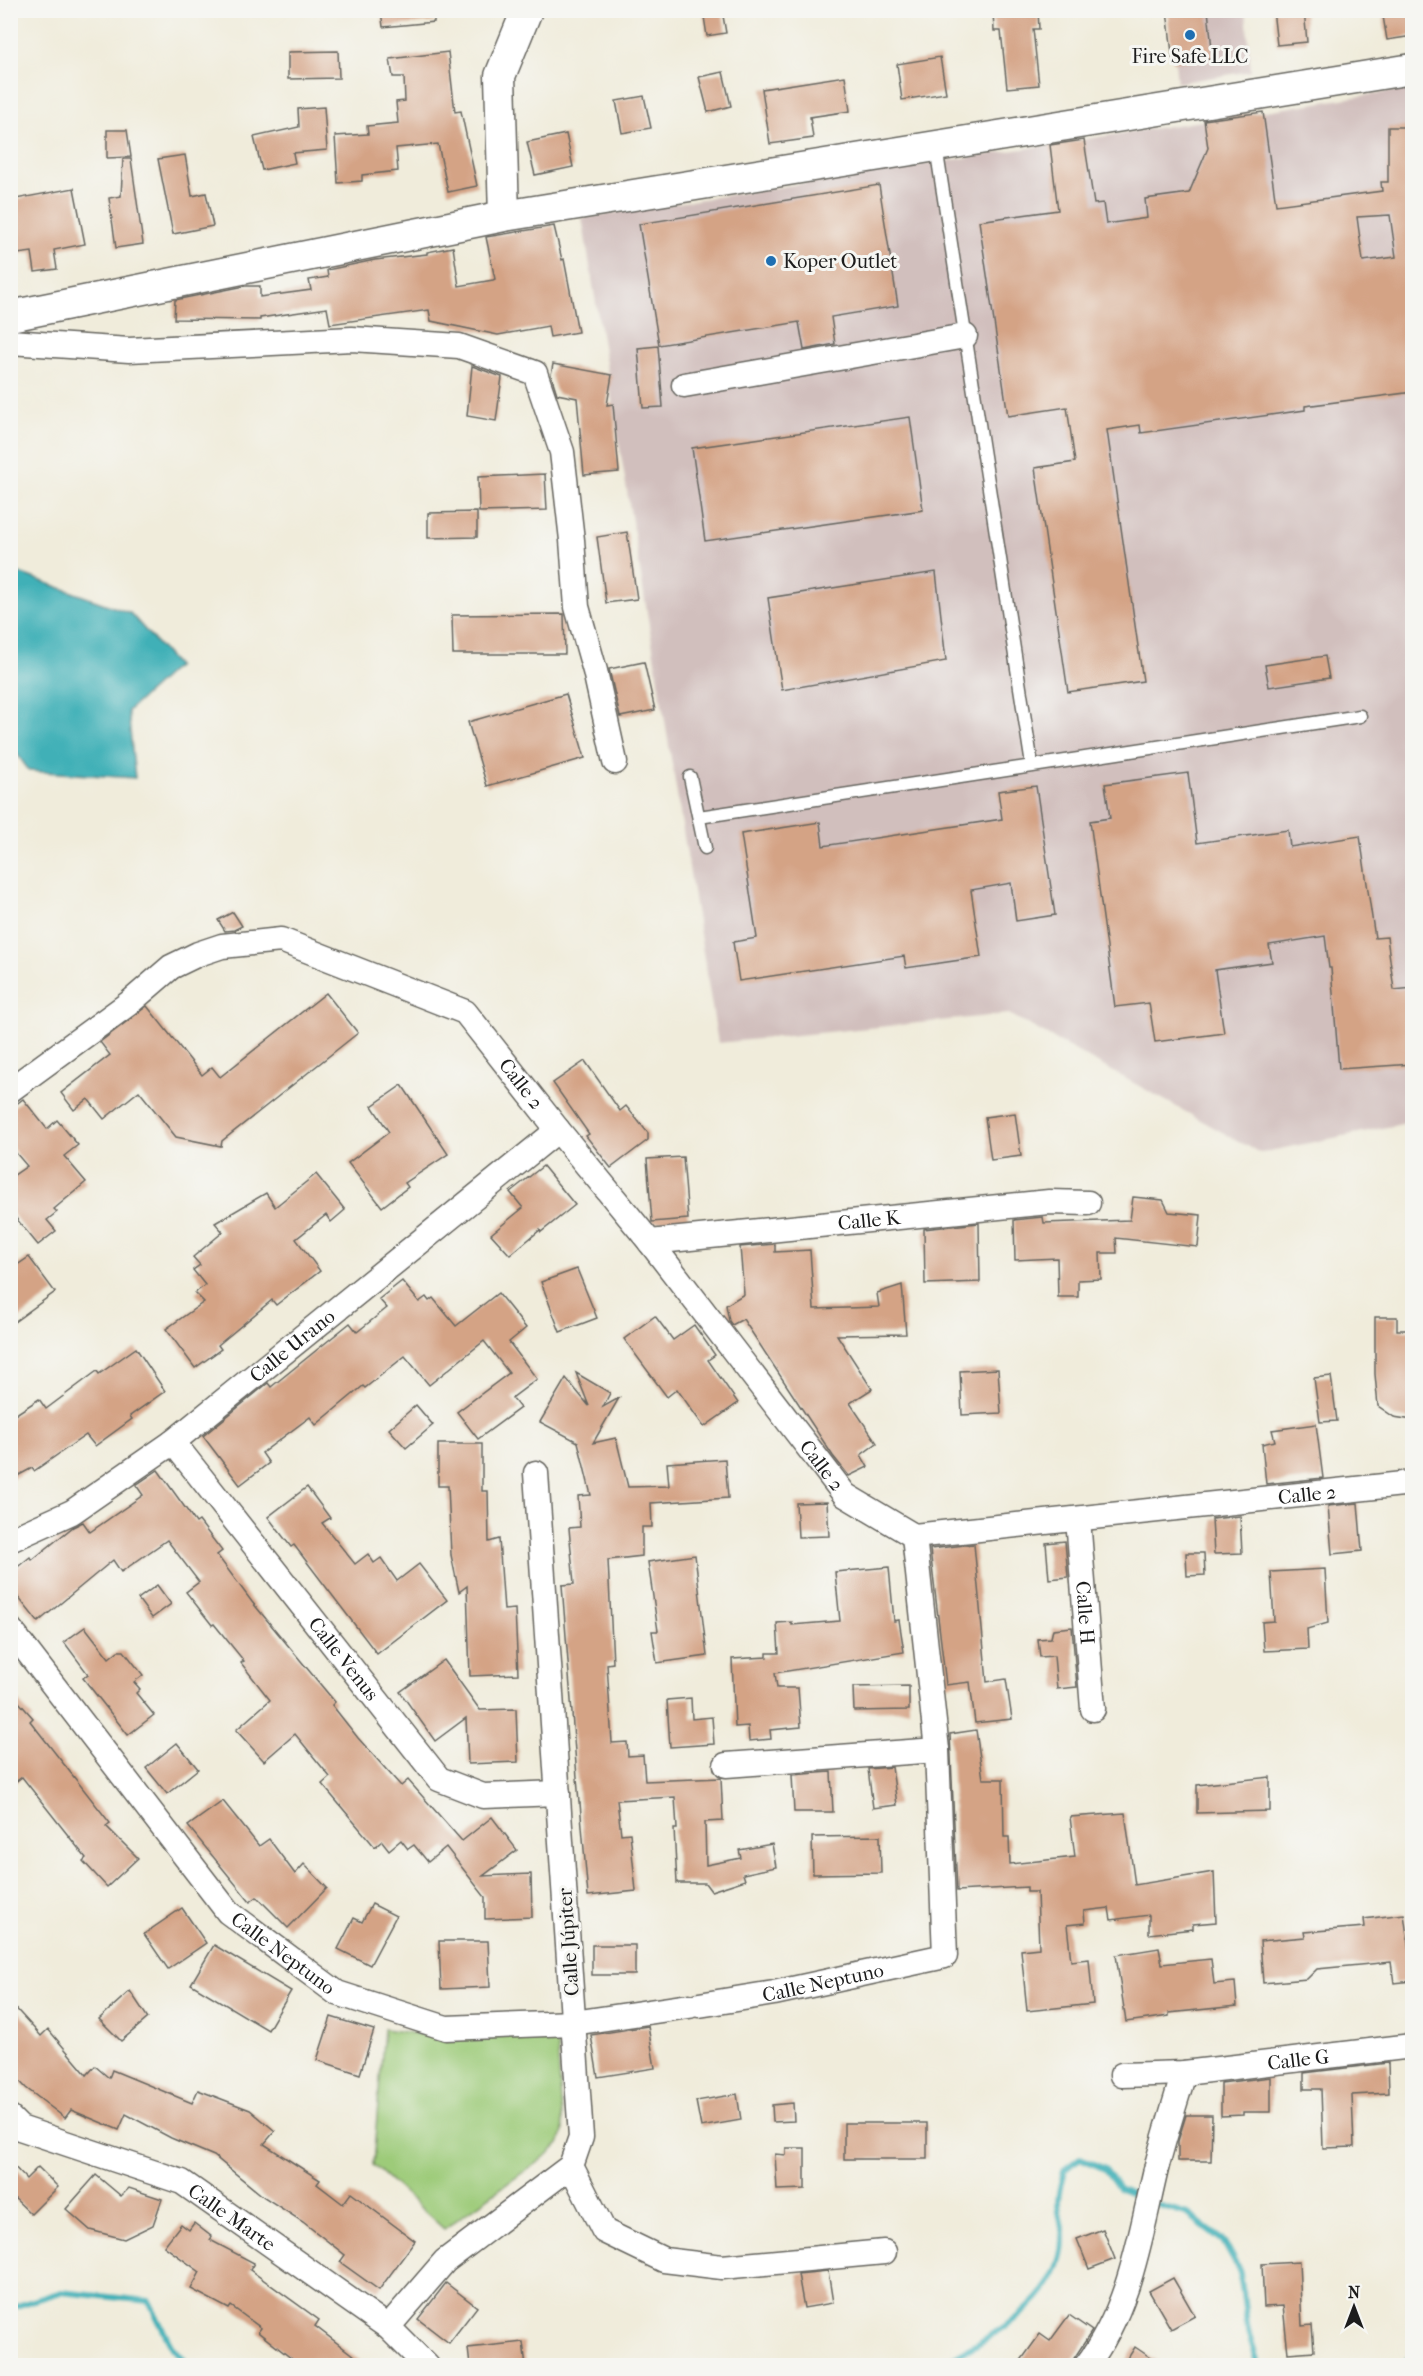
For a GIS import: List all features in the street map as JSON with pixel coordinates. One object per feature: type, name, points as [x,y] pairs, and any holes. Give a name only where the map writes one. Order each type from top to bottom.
[{"type":"street","points":[[504,216],[500,76],[527,10]]},
{"type":"street","points":[[10,316],[504,216],[1413,69]]},
{"type":"street","points":[[684,385],[965,336]]},
{"type":"street","points":[[10,342],[129,350],[352,339],[459,346],[535,373],[562,452],[577,607],[595,671],[615,762]]},
{"type":"street","name":"Calle 2","points":[[10,1090],[128,1004],[171,967],[222,946],[281,940],[465,1012],[650,1242],[845,1495],[914,1536],[1413,1483]]},
{"type":"street","name":"Calle Urano","points":[[10,1540],[72,1512],[173,1442],[558,1130]]},
{"type":"street","name":"Calle K","points":[[650,1242],[1038,1203],[1088,1203]]},
{"type":"street","name":"Calle Venus","points":[[173,1442],[440,1779],[483,1796],[558,1793]]},
{"type":"street","name":"Calle Júpiter","points":[[536,1473],[581,2137],[572,2166]]},
{"type":"street","name":"Calle H","points":[[1078,1519],[1093,1709]]},
{"type":"street","points":[[726,1765],[937,1750],[914,1536]]},
{"type":"street","name":"Calle Neptuno","points":[[10,1629],[148,1812],[228,1912],[337,1993],[446,2028],[573,2023],[694,2006],[774,1993],[945,1956],[937,1750]]},
{"type":"street","name":"Calle G","points":[[1122,2075],[1184,2073],[1413,2046]]},
{"type":"street","points":[[1086,2366],[1113,2325],[1130,2281],[1158,2162],[1184,2073]]},
{"type":"street","name":"Calle Marte","points":[[10,2118],[20,2128],[182,2182],[388,2327],[427,2366]]},
{"type":"street","points":[[388,2327],[445,2261],[572,2166],[604,2231],[664,2260],[722,2267],[884,2252]]},
{"type":"lane","points":[[935,145],[1032,765]]},
{"type":"lane","points":[[699,817],[1360,716]]},
{"type":"lane","points":[[690,777],[705,848]]},
{"type":"shaded area","name":"Fire Safe LLC","points":[[1170,11],[1246,11],[1251,71],[1177,83]]},
{"type":"shaded area","points":[[1412,88],[1412,1122],[1260,1153],[1009,1014],[718,1043],[582,218]]},
{"type":"green space","points":[[384,2029],[426,2035],[546,2031],[557,2042],[563,2131],[560,2143],[550,2153],[444,2229],[373,2165]]},
{"type":"water","points":[[11,570],[130,613],[177,666],[128,711],[135,778],[29,771],[11,745]]},
{"type":"building","points":[[381,10],[434,10],[434,22],[383,27]]},
{"type":"building","points":[[703,10],[722,10],[726,33],[707,36]]},
{"type":"building","points":[[993,10],[1038,10],[1039,29],[1033,29],[1039,85],[1007,88],[1001,31],[994,31]]},
{"type":"building","name":"Fire Safe LLC","points":[[1167,10],[1208,10],[1213,59],[1173,62]]},
{"type":"building","points":[[1273,10],[1304,10],[1307,42],[1277,45]]},
{"type":"building","points":[[1382,10],[1413,10],[1413,36],[1387,40]]},
{"type":"building","points":[[338,51],[339,78],[288,79],[288,52]]},
{"type":"building","points":[[448,52],[455,112],[461,111],[477,186],[448,192],[438,144],[396,148],[398,171],[362,175],[362,181],[338,183],[335,136],[368,134],[367,126],[398,123],[396,102],[405,101],[404,77],[393,77],[390,59]]},
{"type":"building","points":[[940,57],[946,93],[902,100],[897,64]]},
{"type":"building","points":[[723,72],[731,106],[708,112],[699,77]]},
{"type":"building","points":[[845,76],[850,111],[810,117],[813,138],[770,144],[762,89]]},
{"type":"building","points":[[644,96],[651,128],[622,133],[616,101]]},
{"type":"building","points":[[324,107],[327,150],[293,153],[295,163],[262,170],[254,137],[299,127],[298,109]]},
{"type":"building","points":[[1263,112],[1276,205],[1382,191],[1381,182],[1388,182],[1388,127],[1413,127],[1413,392],[1305,406],[1305,410],[1141,433],[1140,425],[1107,430],[1143,681],[1068,692],[1035,468],[1075,462],[1067,407],[1008,416],[979,221],[1058,210],[1050,145],[1084,140],[1094,204],[1103,203],[1106,224],[1147,218],[1145,199],[1189,193],[1208,148],[1204,120]],"holes":[[[1390,215],[1396,257],[1363,261],[1357,217]]]},
{"type":"building","points":[[107,130],[127,130],[131,157],[107,158]]},
{"type":"building","points":[[566,134],[573,167],[535,175],[527,142]]},
{"type":"building","points":[[185,155],[192,196],[206,193],[213,226],[173,234],[158,159]]},
{"type":"building","points":[[123,159],[131,159],[143,244],[116,248],[109,198],[121,196]]},
{"type":"building","points":[[879,185],[898,306],[831,317],[835,344],[804,350],[799,322],[659,345],[639,224]]},
{"type":"building","points":[[74,188],[85,244],[54,250],[57,269],[35,272],[32,252],[10,255],[10,200]]},
{"type":"building","points":[[554,226],[562,260],[564,259],[578,332],[550,337],[548,326],[498,335],[431,321],[429,310],[330,324],[327,308],[260,318],[260,320],[174,319],[175,300],[245,286],[260,286],[260,297],[311,290],[309,280],[328,277],[327,270],[375,260],[427,254],[427,252],[453,247],[459,286],[493,280],[495,279],[486,237]]},
{"type":"building","points":[[658,346],[663,407],[643,408],[638,348]]},
{"type":"building","points":[[553,364],[612,375],[607,405],[613,404],[619,472],[584,475],[577,398],[557,394],[551,375]]},
{"type":"building","points":[[472,366],[502,377],[496,421],[467,416]]},
{"type":"building","points":[[910,417],[923,510],[705,541],[692,448]]},
{"type":"building","points":[[545,474],[547,510],[479,512],[478,477]]},
{"type":"building","points":[[477,512],[477,537],[428,538],[428,513]]},
{"type":"building","points":[[627,532],[637,599],[606,603],[597,537]]},
{"type":"building","points":[[936,572],[946,661],[782,690],[768,598]]},
{"type":"building","points":[[564,614],[565,654],[453,654],[452,615]]},
{"type":"building","points":[[1325,656],[1329,678],[1269,687],[1265,665]]},
{"type":"building","points":[[644,662],[655,710],[620,717],[609,669]]},
{"type":"building","points":[[566,694],[585,758],[487,786],[468,722]]},
{"type":"building","points":[[1188,773],[1197,843],[1288,830],[1290,847],[1360,836],[1375,938],[1387,937],[1394,990],[1413,988],[1413,1064],[1339,1069],[1331,968],[1329,968],[1325,936],[1269,945],[1272,962],[1215,970],[1224,1033],[1155,1042],[1149,1003],[1115,1007],[1090,821],[1110,818],[1105,784]]},
{"type":"building","points":[[1036,786],[1055,915],[1016,921],[1011,883],[971,890],[981,957],[906,968],[904,956],[739,981],[733,942],[757,938],[741,834],[820,822],[823,846],[1002,819],[998,791]]},
{"type":"building","points":[[233,912],[242,926],[225,931],[218,920]]},
{"type":"building","points":[[326,993],[358,1033],[222,1141],[221,1146],[176,1137],[139,1091],[104,1119],[88,1099],[74,1110],[61,1093],[110,1055],[100,1042],[147,1006],[202,1075],[212,1067],[220,1077]]},
{"type":"building","points":[[585,1061],[620,1111],[626,1106],[648,1133],[648,1140],[611,1168],[586,1136],[589,1134],[553,1083]]},
{"type":"building","points":[[402,1085],[448,1154],[405,1183],[408,1187],[382,1207],[348,1163],[389,1132],[372,1106]]},
{"type":"building","points":[[23,1099],[47,1129],[57,1120],[78,1145],[64,1156],[86,1182],[54,1209],[57,1212],[47,1220],[56,1231],[38,1245],[10,1211],[10,1178],[27,1166],[10,1146],[10,1109]]},
{"type":"building","points":[[1015,1113],[1021,1156],[991,1160],[985,1117]]},
{"type":"building","points":[[683,1157],[688,1219],[652,1222],[647,1159]]},
{"type":"building","points":[[543,1166],[575,1205],[510,1255],[491,1234],[523,1208],[510,1192]]},
{"type":"building","points":[[316,1174],[345,1210],[331,1222],[326,1215],[296,1239],[320,1271],[276,1305],[272,1300],[218,1345],[221,1349],[195,1368],[166,1329],[204,1302],[195,1293],[205,1285],[193,1270],[200,1265],[193,1257],[223,1232],[215,1223],[266,1193],[275,1207]]},
{"type":"building","points":[[1133,1197],[1163,1200],[1169,1212],[1201,1215],[1198,1247],[1116,1238],[1117,1253],[1100,1253],[1101,1279],[1078,1280],[1078,1297],[1058,1297],[1057,1258],[1015,1260],[1014,1220],[1043,1217],[1044,1223],[1130,1220]]},
{"type":"building","points":[[979,1223],[980,1282],[925,1284],[924,1229]]},
{"type":"building","points":[[775,1244],[775,1252],[810,1250],[814,1309],[879,1307],[877,1293],[902,1285],[906,1334],[837,1335],[872,1389],[850,1403],[877,1443],[861,1455],[868,1467],[849,1476],[833,1456],[743,1319],[732,1325],[729,1321],[726,1305],[744,1294],[740,1247]]},
{"type":"building","points":[[29,1257],[55,1292],[10,1325],[10,1270]]},
{"type":"building","points":[[577,1269],[597,1318],[560,1332],[541,1282]]},
{"type":"building","points":[[402,1281],[419,1302],[426,1297],[429,1301],[433,1298],[456,1326],[498,1293],[526,1328],[509,1342],[537,1379],[512,1398],[520,1408],[478,1439],[457,1412],[509,1373],[484,1341],[429,1385],[405,1356],[365,1388],[363,1386],[316,1425],[310,1417],[262,1453],[269,1463],[240,1485],[203,1436],[268,1383],[271,1387],[350,1323],[357,1332],[387,1308],[379,1299]]},
{"type":"building","points":[[655,1316],[673,1340],[694,1325],[715,1355],[708,1360],[738,1403],[704,1427],[677,1389],[667,1397],[624,1339]]},
{"type":"building","points":[[1375,1317],[1397,1317],[1397,1330],[1413,1330],[1413,1420],[1394,1417],[1378,1406],[1375,1374]]},
{"type":"building","points":[[136,1348],[165,1391],[130,1416],[132,1419],[95,1446],[86,1435],[34,1471],[32,1468],[10,1480],[10,1418],[39,1399],[46,1409],[97,1371],[99,1374]]},
{"type":"building","points":[[998,1369],[1001,1413],[962,1415],[960,1371]]},
{"type":"building","points":[[576,1373],[610,1393],[603,1407],[619,1398],[593,1443],[616,1438],[628,1487],[669,1486],[667,1463],[725,1459],[728,1498],[651,1503],[652,1527],[642,1527],[642,1556],[608,1560],[613,1663],[607,1664],[612,1743],[627,1742],[628,1756],[643,1755],[645,1781],[721,1778],[723,1821],[705,1822],[706,1865],[741,1858],[739,1850],[772,1844],[776,1867],[743,1874],[745,1880],[711,1891],[705,1883],[677,1883],[675,1797],[617,1800],[621,1834],[630,1833],[636,1891],[588,1896],[562,1585],[574,1584],[569,1528],[580,1527],[578,1496],[591,1495],[578,1442],[540,1422],[566,1378],[589,1406]]},
{"type":"building","points":[[1331,1376],[1337,1421],[1320,1422],[1314,1378]]},
{"type":"building","points":[[416,1405],[433,1425],[406,1448],[389,1429]]},
{"type":"building","points":[[1316,1424],[1323,1478],[1266,1484],[1262,1444],[1275,1441],[1272,1430]]},
{"type":"building","points":[[438,1444],[482,1444],[482,1491],[488,1491],[489,1542],[499,1539],[504,1610],[515,1609],[518,1674],[470,1676],[467,1586],[459,1592],[451,1555],[448,1486],[438,1486]]},
{"type":"building","points":[[158,1470],[196,1523],[199,1521],[222,1551],[217,1555],[252,1602],[335,1702],[332,1705],[358,1738],[401,1786],[408,1780],[462,1841],[492,1817],[517,1850],[483,1876],[531,1874],[532,1917],[485,1919],[485,1897],[446,1847],[428,1862],[414,1845],[408,1849],[401,1840],[389,1850],[382,1841],[375,1847],[322,1784],[330,1777],[295,1734],[264,1761],[236,1730],[270,1700],[241,1663],[244,1661],[186,1592],[199,1582],[167,1540],[121,1572],[113,1560],[38,1622],[10,1587],[10,1573],[30,1557],[32,1560],[73,1527],[83,1522],[90,1532],[143,1495],[136,1485]]},
{"type":"building","points":[[307,1487],[330,1518],[322,1523],[355,1564],[368,1554],[374,1563],[381,1558],[397,1581],[419,1564],[447,1600],[377,1654],[294,1545],[291,1547],[268,1517]]},
{"type":"building","points":[[827,1502],[829,1536],[798,1537],[796,1503]]},
{"type":"building","points":[[1358,1503],[1362,1551],[1332,1554],[1328,1506]]},
{"type":"building","points":[[1240,1516],[1242,1553],[1214,1554],[1212,1519]]},
{"type":"building","points":[[1065,1541],[1068,1577],[1049,1579],[1046,1543]]},
{"type":"building","points":[[974,1544],[987,1682],[1006,1679],[1012,1719],[975,1723],[970,1682],[946,1685],[930,1549]]},
{"type":"building","points":[[1186,1553],[1204,1553],[1205,1575],[1187,1576]]},
{"type":"building","points":[[695,1555],[707,1656],[657,1663],[652,1631],[658,1631],[648,1562]]},
{"type":"building","points":[[889,1567],[894,1621],[899,1620],[904,1652],[775,1673],[777,1688],[798,1688],[801,1727],[770,1730],[771,1739],[749,1741],[748,1726],[735,1727],[732,1659],[767,1657],[767,1653],[779,1653],[777,1623],[792,1622],[792,1625],[840,1621],[835,1572]]},
{"type":"building","points":[[1325,1569],[1328,1623],[1307,1629],[1308,1649],[1264,1651],[1262,1622],[1274,1621],[1271,1572]]},
{"type":"building","points":[[157,1585],[171,1604],[152,1618],[138,1599]]},
{"type":"building","points":[[85,1627],[109,1658],[118,1651],[124,1651],[143,1675],[134,1682],[140,1689],[136,1693],[154,1715],[128,1735],[83,1678],[88,1674],[64,1642]]},
{"type":"building","points":[[1072,1627],[1077,1687],[1057,1689],[1054,1656],[1040,1657],[1038,1639],[1051,1638],[1053,1629]]},
{"type":"building","points":[[444,1660],[480,1710],[516,1709],[518,1762],[468,1764],[466,1718],[435,1741],[400,1692]]},
{"type":"building","points":[[909,1686],[909,1710],[854,1711],[853,1687]]},
{"type":"building","points":[[10,1692],[33,1718],[30,1721],[110,1823],[106,1826],[138,1858],[107,1887],[83,1861],[86,1858],[22,1777],[10,1786]]},
{"type":"building","points":[[691,1698],[692,1719],[712,1717],[714,1744],[670,1747],[667,1700]]},
{"type":"building","points":[[976,1730],[983,1779],[1003,1779],[1004,1837],[1009,1837],[1010,1864],[1075,1857],[1070,1817],[1125,1813],[1135,1885],[1214,1872],[1216,1922],[1193,1924],[1193,1929],[1149,1934],[1149,1915],[1111,1920],[1109,1908],[1084,1911],[1085,1923],[1067,1925],[1071,1961],[1089,1959],[1093,2004],[1027,2011],[1021,1950],[1039,1948],[1037,1892],[1027,1892],[1027,1887],[957,1891],[950,1734]]},
{"type":"building","points":[[177,1743],[198,1769],[167,1794],[146,1768]]},
{"type":"building","points":[[892,1767],[897,1805],[873,1808],[868,1769]]},
{"type":"building","points":[[831,1772],[833,1812],[794,1812],[792,1775]]},
{"type":"building","points":[[1270,1777],[1270,1811],[1197,1813],[1197,1785]]},
{"type":"building","points":[[223,1801],[259,1846],[269,1839],[295,1874],[304,1864],[327,1888],[288,1928],[257,1897],[250,1902],[188,1826]]},
{"type":"building","points":[[880,1836],[881,1873],[813,1874],[812,1837]]},
{"type":"building","points":[[372,1904],[396,1916],[370,1965],[338,1949],[354,1918],[362,1922]]},
{"type":"building","points":[[182,1908],[206,1943],[168,1969],[144,1934]]},
{"type":"building","points":[[1404,1914],[1413,1981],[1394,1983],[1391,1962],[1317,1969],[1307,1979],[1263,1983],[1260,1941],[1305,1937],[1304,1932],[1365,1927],[1364,1919]]},
{"type":"building","points":[[439,1941],[488,1941],[490,1987],[441,1989]]},
{"type":"building","points":[[214,1945],[291,1991],[268,2030],[191,1984]]},
{"type":"building","points":[[592,1945],[635,1945],[635,1975],[592,1975]]},
{"type":"building","points":[[1159,1948],[1162,1964],[1211,1959],[1214,1984],[1235,1982],[1237,2006],[1169,2013],[1169,2016],[1126,2022],[1116,1955]]},
{"type":"building","points":[[130,1991],[148,2018],[121,2041],[99,2019]]},
{"type":"building","points":[[10,2002],[41,2036],[48,2029],[87,2075],[95,2066],[109,2078],[112,2070],[192,2103],[198,2090],[250,2110],[275,2131],[264,2144],[320,2180],[317,2184],[343,2204],[351,2193],[415,2241],[379,2290],[340,2262],[345,2255],[303,2222],[264,2197],[214,2156],[171,2138],[126,2114],[119,2130],[71,2110],[65,2118],[26,2088],[10,2071]]},
{"type":"building","points":[[331,2017],[374,2030],[360,2074],[317,2060]]},
{"type":"building","points":[[648,2026],[655,2068],[598,2077],[591,2035]]},
{"type":"building","points":[[1388,2063],[1389,2093],[1352,2095],[1354,2147],[1323,2148],[1321,2089],[1304,2089],[1304,2073]]},
{"type":"building","points":[[1271,2077],[1271,2112],[1243,2112],[1243,2115],[1221,2116],[1221,2083]]},
{"type":"building","points":[[737,2094],[741,2120],[701,2127],[696,2101]]},
{"type":"building","points":[[793,2103],[794,2121],[773,2122],[772,2105]]},
{"type":"building","points":[[1186,2115],[1212,2115],[1211,2161],[1178,2161],[1178,2141]]},
{"type":"building","points":[[844,2123],[927,2123],[927,2159],[844,2159]]},
{"type":"building","points":[[786,2148],[805,2148],[805,2189],[777,2190],[775,2154],[786,2155]]},
{"type":"building","points":[[10,2162],[26,2179],[38,2167],[58,2187],[31,2214],[10,2194]]},
{"type":"building","points":[[96,2175],[121,2196],[129,2188],[162,2199],[153,2225],[124,2239],[90,2230],[66,2209]]},
{"type":"building","points":[[194,2223],[212,2237],[210,2240],[254,2263],[250,2270],[319,2320],[315,2326],[367,2366],[301,2366],[258,2332],[261,2328],[231,2306],[229,2309],[191,2289],[200,2272],[164,2246],[181,2224],[189,2230]]},
{"type":"building","points":[[1103,2229],[1115,2259],[1089,2269],[1077,2239]]},
{"type":"building","points":[[1299,2262],[1302,2326],[1312,2325],[1314,2351],[1288,2353],[1283,2306],[1264,2307],[1262,2264]]},
{"type":"building","points":[[828,2271],[833,2303],[804,2308],[798,2274]]},
{"type":"building","points":[[1173,2278],[1195,2316],[1171,2329],[1149,2291]]},
{"type":"building","points":[[446,2283],[477,2307],[449,2343],[418,2319]]},
{"type":"building","points":[[1069,2315],[1092,2331],[1069,2366],[1017,2366],[1040,2334],[1050,2341]]},
{"type":"building","points":[[523,2342],[526,2366],[470,2366],[468,2348]]},
{"type":"building","points":[[1135,2347],[1163,2366],[1123,2366]]},
{"type":"waterway","points":[[939,2366],[1019,2316],[1050,2282],[1059,2262],[1063,2239],[1058,2202],[1064,2170],[1080,2158],[1105,2169],[1119,2188],[1143,2199]]},
{"type":"waterway","points":[[1152,2203],[1188,2214],[1223,2241],[1240,2272],[1248,2332],[1259,2366]]},
{"type":"waterway","points":[[10,2308],[61,2292],[149,2301],[171,2346],[189,2366]]},
{"type":"waterway","points":[[1406,2366],[1406,2361],[1412,2353]]},
{"type":"place","name":"Fire Safe LLC","points":[[1190,35]]},
{"type":"place","name":"Koper Outlet","points":[[771,261]]}]
